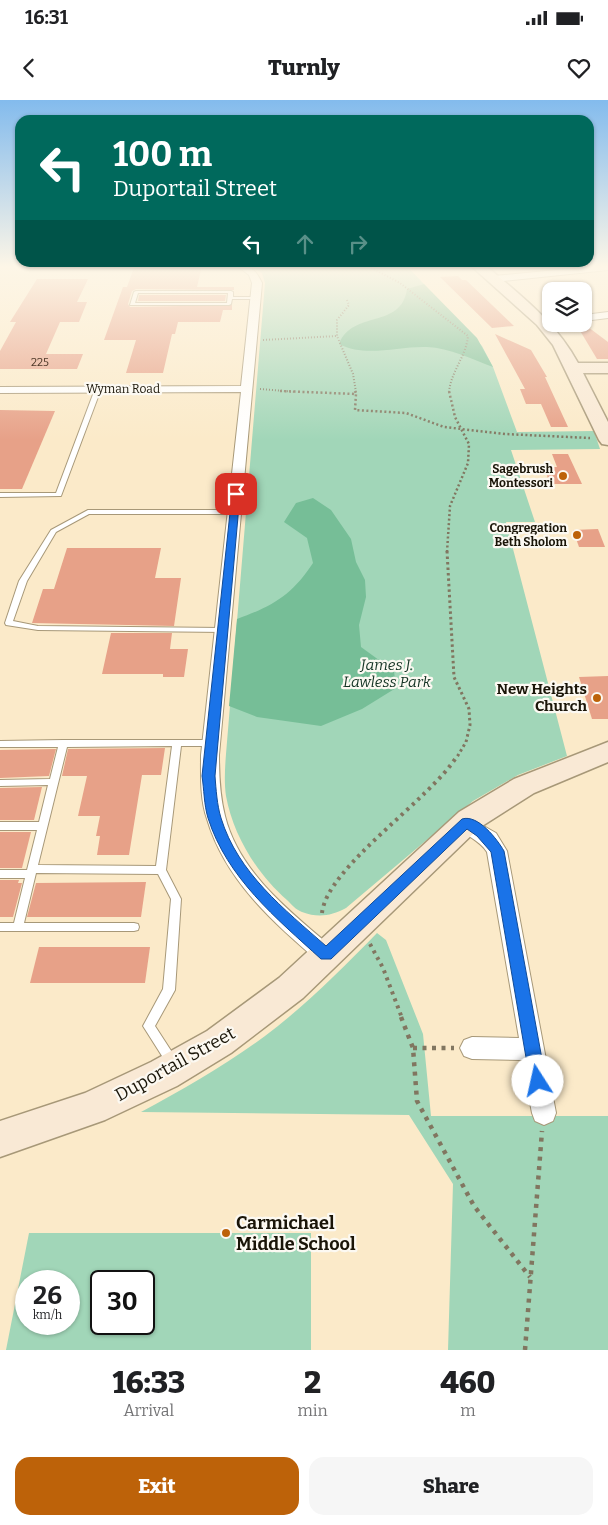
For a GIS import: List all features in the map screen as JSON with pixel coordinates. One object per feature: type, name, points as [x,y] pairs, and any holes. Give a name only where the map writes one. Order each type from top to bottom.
[{"type":"street","points":[[253,323],[208,776],[210,798],[214,817],[228,849],[243,873],[263,898],[326,955]]},
{"type":"street","points":[[552,332],[574,368],[605,439]]},
{"type":"street","points":[[574,368],[608,368]]},
{"type":"street","name":"Wyman Road","points":[[0,390],[246,389]]},
{"type":"street","name":"Duportail Street","points":[[0,1139],[92,1108],[176,1067],[219,1042],[267,1007],[326,955],[466,823],[510,794],[608,751]]},
{"type":"street","name":"Duportail Street","points":[[564,769],[608,756]]},
{"type":"street","points":[[466,823],[488,838],[497,851],[544,1113]]},
{"type":"street","points":[[472,1048],[532,1049]]},
{"type":"lane","points":[[0,495],[59,495],[98,389]]},
{"type":"lane","points":[[222,630],[38,628],[9,624],[23,581],[53,531],[88,512],[234,512]]},
{"type":"lane","points":[[18,927],[63,743]]},
{"type":"lane","points":[[176,1067],[149,1026],[169,990],[176,900],[161,870],[177,743]]},
{"type":"lane","points":[[0,744],[211,743]]},
{"type":"lane","points":[[0,783],[54,782]]},
{"type":"lane","points":[[0,826],[43,826]]},
{"type":"lane","points":[[0,874],[161,870]]},
{"type":"lane","points":[[0,927],[134,927]]},
{"type":"path","points":[[337,323],[338,336],[353,374],[356,394],[355,410],[406,413],[444,427],[461,429],[505,434],[605,439]]},
{"type":"path","points":[[322,913],[323,904],[332,887],[375,840],[448,771],[466,742],[470,725],[469,709],[454,677],[447,544],[450,506],[468,464],[469,444],[455,417],[449,395],[450,381],[467,349],[468,336],[452,323]]},
{"type":"path","points":[[251,340],[338,336]]},
{"type":"path","points":[[246,389],[356,394]]},
{"type":"path","points":[[370,943],[383,968],[413,1048],[417,1101],[438,1144],[474,1206],[530,1277]]},
{"type":"path","points":[[413,1048],[472,1048]]},
{"type":"path","points":[[525,1350],[544,1113]]},
{"type":"green space","name":"James J. Lawless Park","points":[[262,323],[461,323],[482,346],[493,367],[517,432],[594,431],[600,449],[511,450],[535,522],[506,522],[567,756],[518,775],[473,801],[346,908],[335,913],[314,915],[298,910],[276,890],[256,866],[240,839],[229,811],[225,791],[226,754]]},
{"type":"green space","points":[[362,323],[463,323],[477,338],[493,367],[444,349],[416,347],[371,351],[349,348],[339,344],[346,333]]},
{"type":"green space","points":[[313,498],[331,510],[351,539],[356,562],[365,580],[366,597],[359,625],[361,647],[394,671],[396,688],[362,709],[321,726],[257,717],[229,706],[237,619],[281,598],[297,583],[313,563],[307,538],[284,522],[296,503]]},
{"type":"green space","points":[[377,933],[386,940],[423,1034],[431,1116],[608,1116],[608,1350],[448,1350],[453,1184],[409,1115],[141,1112],[205,1076],[265,1036],[309,1000]]},
{"type":"green space","points":[[29,1233],[311,1233],[311,1350],[6,1350],[15,1304],[15,1335],[80,1335],[80,1270],[22,1270]]},
{"type":"building","points":[[15,323],[59,323],[46,354],[83,354],[77,369],[0,369],[0,351]]},
{"type":"building","points":[[110,323],[178,323],[175,334],[172,334],[163,373],[126,373],[136,340],[104,340]]},
{"type":"building","points":[[487,323],[511,323],[514,326],[492,328]]},
{"type":"building","points":[[592,330],[608,342],[608,359],[597,359],[581,332],[592,332]]},
{"type":"building","points":[[495,334],[531,350],[547,377],[545,377],[568,427],[551,427],[541,404],[526,404],[520,389],[525,389]]},
{"type":"building","points":[[0,410],[55,411],[22,489],[0,489]]},
{"type":"building","name":"Sagebrush Montessori","points":[[552,454],[568,454],[582,484],[550,484],[544,467],[557,467]]},
{"type":"building","name":"Congregation Beth Sholom","points":[[598,529],[605,547],[579,547],[573,530]]},
{"type":"building","points":[[67,548],[161,548],[155,578],[181,578],[174,626],[32,623],[43,589],[54,589]]},
{"type":"building","points":[[111,633],[172,633],[170,649],[188,649],[184,677],[163,677],[163,674],[102,674]]},
{"type":"building","name":"New Heights Church","points":[[608,676],[608,719],[592,719],[579,677]]},
{"type":"building","points":[[165,748],[161,775],[142,775],[129,855],[97,855],[100,836],[96,836],[100,816],[78,816],[87,776],[62,776],[68,749]]},
{"type":"building","points":[[56,749],[49,776],[0,778],[0,750]]},
{"type":"building","points":[[42,787],[34,820],[0,820],[0,788]]},
{"type":"building","points":[[0,832],[31,832],[22,868],[0,868]]},
{"type":"building","points":[[0,880],[19,880],[18,883],[22,883],[13,917],[0,917]]},
{"type":"building","points":[[146,882],[141,917],[27,917],[36,883]]},
{"type":"building","points":[[39,947],[150,947],[145,983],[30,983]]},
{"type":"place","name":"Sagebrush Montessori","points":[[563,476]]},
{"type":"place","name":"Congregation Beth Sholom","points":[[577,535]]},
{"type":"place","name":"New Heights Church","points":[[597,698]]},
{"type":"place","name":"Carmichael Middle School","points":[[226,1233]]},
{"type":"route","points":[[236,494],[208,776],[214,817],[234,861],[263,898],[286,921],[326,955],[466,823],[482,832],[497,851],[538,1081]]}]
